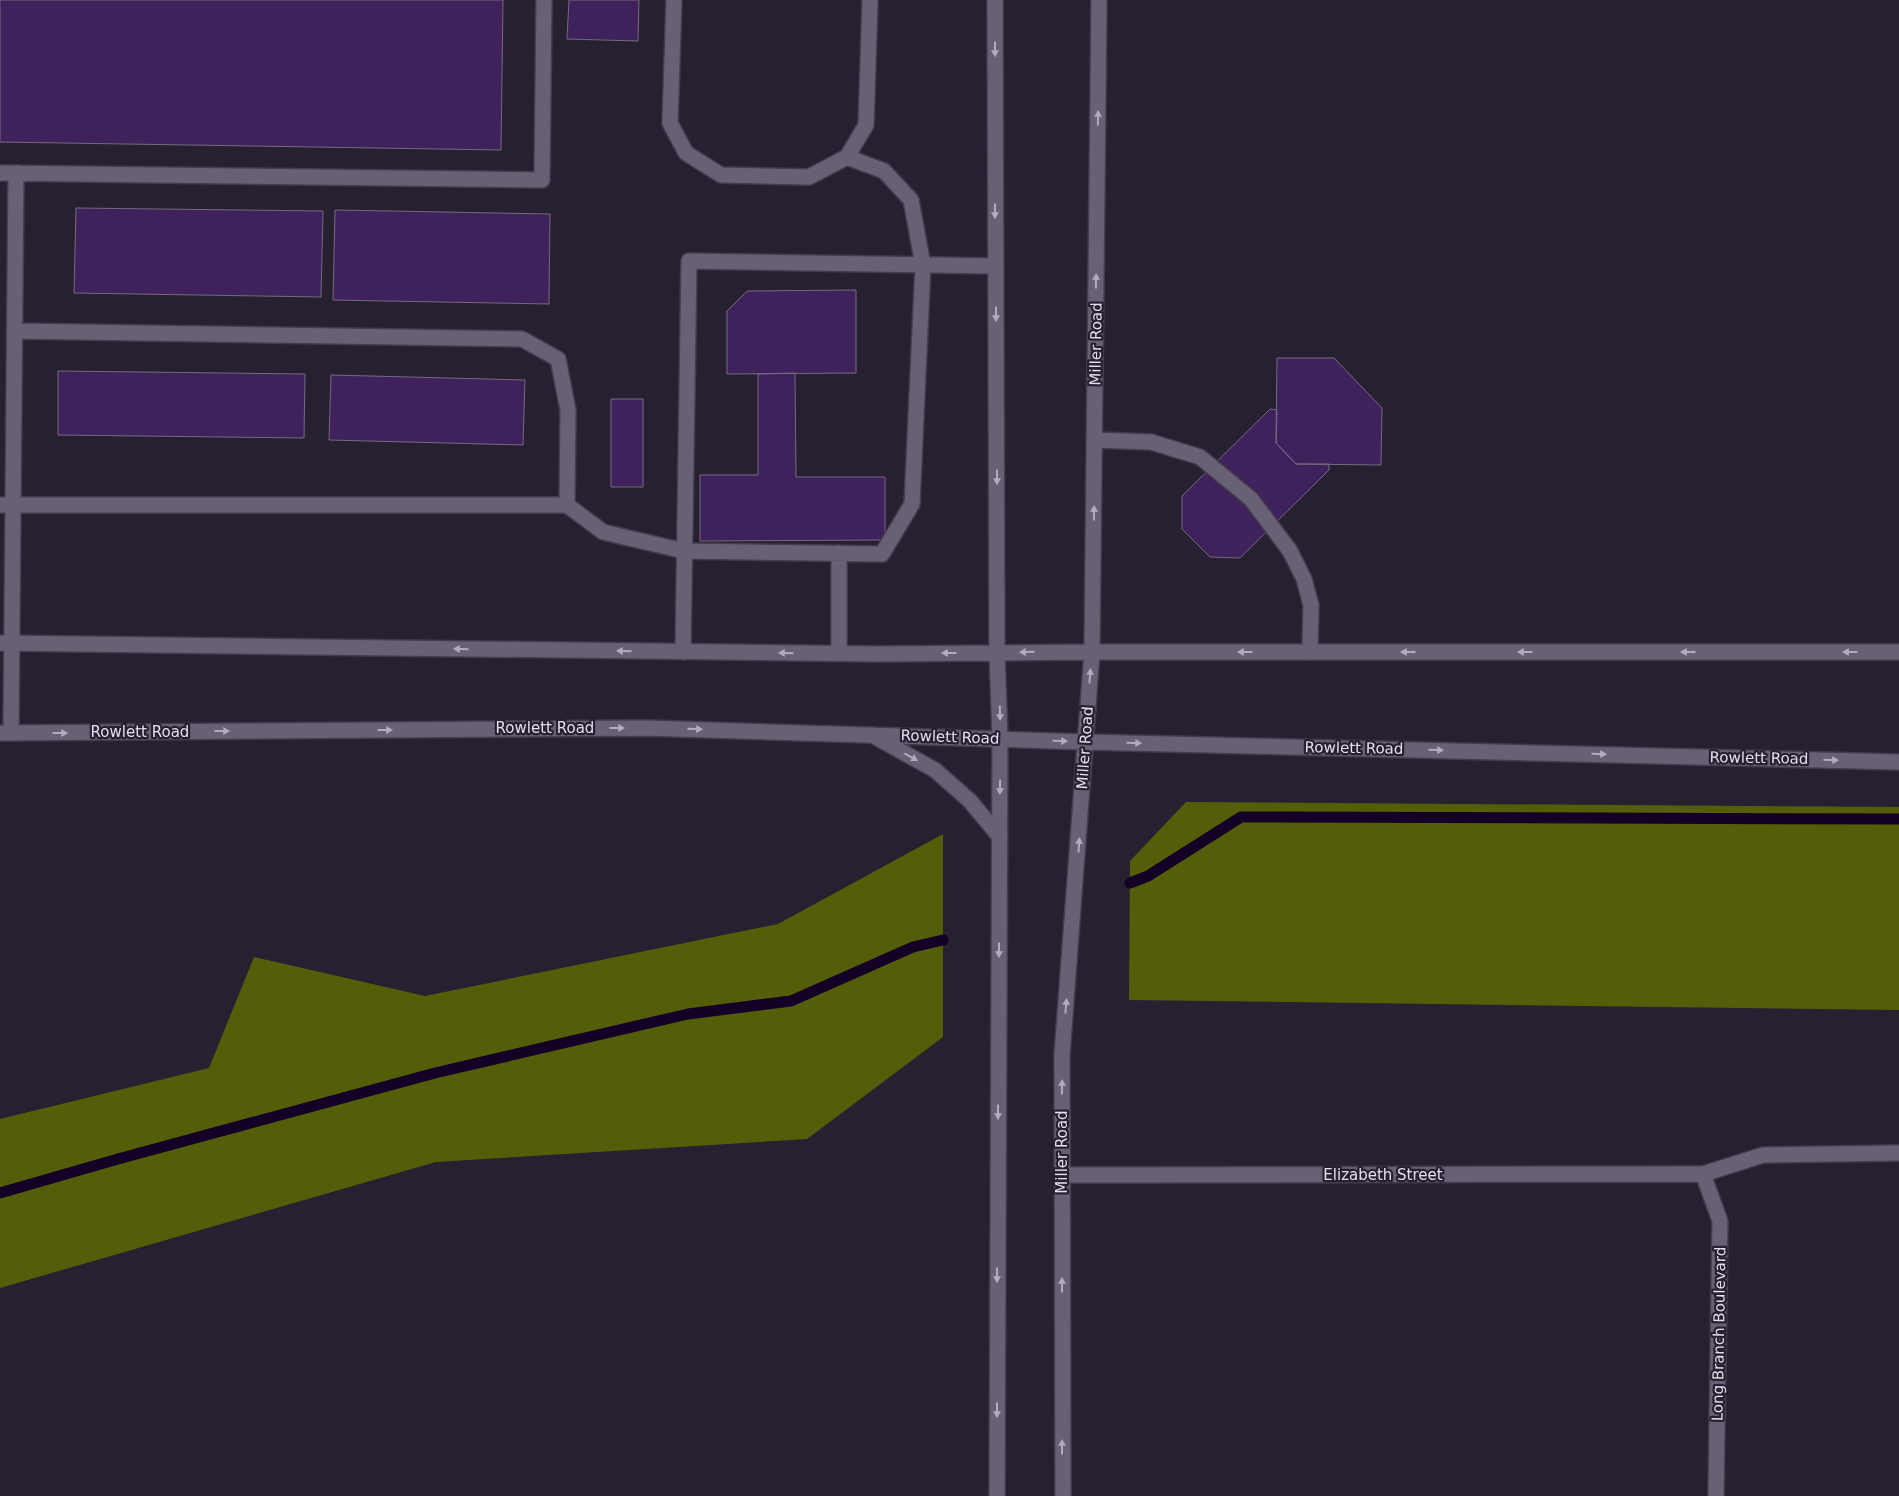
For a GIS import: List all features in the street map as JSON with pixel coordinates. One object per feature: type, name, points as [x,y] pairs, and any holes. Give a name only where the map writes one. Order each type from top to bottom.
[{"type":"main road","points":[[0,173],[542,180],[544,0]]},
{"type":"main road","points":[[674,0],[670,123],[686,154],[721,175],[809,177],[847,157],[866,125],[870,0]]},
{"type":"main road","points":[[995,0],[997,653],[1000,738],[997,1496]]},
{"type":"main road","name":"Miller Road","points":[[1063,1496],[1062,1055],[1077,881],[1092,652],[1099,0]]},
{"type":"main road","points":[[6,505],[567,505],[603,532],[684,551],[882,554],[912,504],[923,265],[911,200],[884,171],[847,157]]},
{"type":"main road","points":[[5,733],[6,505],[15,331],[16,173]]},
{"type":"main road","points":[[683,652],[690,261],[995,266]]},
{"type":"main road","points":[[15,331],[522,339],[558,359],[568,410],[567,505]]},
{"type":"main road","points":[[1095,440],[1152,442],[1200,456],[1251,499],[1290,551],[1304,578],[1312,604],[1310,652]]},
{"type":"main road","points":[[838,653],[839,553]]},
{"type":"main road","points":[[5,643],[838,653],[1899,652]]},
{"type":"main road","name":"Rowlett Road","points":[[5,733],[646,728],[1085,742],[1899,762]]},
{"type":"main road","points":[[868,734],[935,770],[970,801],[1000,837]]},
{"type":"main road","name":"Elizabeth Street","points":[[1062,1175],[1704,1174],[1763,1155],[1899,1154]]},
{"type":"main road","name":"Long Branch Boulevard","points":[[1704,1174],[1720,1222],[1716,1496]]},
{"type":"green space","points":[[1186,802],[1899,807],[1899,1010],[1129,1000],[1130,861]]},
{"type":"green space","points":[[943,834],[943,1037],[807,1139],[436,1162],[0,1288],[0,1119],[209,1068],[254,957],[425,996],[778,924]]},
{"type":"building","points":[[0,0],[503,0],[501,150],[0,142]]},
{"type":"building","points":[[569,0],[639,0],[638,41],[567,39]]},
{"type":"building","points":[[76,208],[323,211],[321,297],[74,293]]},
{"type":"building","points":[[335,210],[550,214],[549,304],[333,300]]},
{"type":"building","points":[[856,290],[856,373],[727,374],[727,311],[747,291]]},
{"type":"building","points":[[1277,358],[1334,358],[1382,408],[1381,465],[1296,464],[1276,443]]},
{"type":"building","points":[[58,371],[305,374],[304,438],[58,435]]},
{"type":"building","points":[[795,373],[796,477],[885,477],[885,540],[700,541],[700,475],[758,475],[758,374]]},
{"type":"building","points":[[331,375],[525,380],[523,445],[329,440]]},
{"type":"building","points":[[611,399],[643,399],[643,487],[611,487]]},
{"type":"building","points":[[1270,409],[1277,410],[1276,443],[1296,464],[1329,464],[1329,470],[1240,558],[1210,557],[1182,529],[1182,496]]},
{"type":"waterway","points":[[1130,883],[1148,876],[1241,817],[1899,819]]},
{"type":"waterway","points":[[0,1193],[435,1073],[688,1014],[791,1001],[913,947],[943,940]]}]
